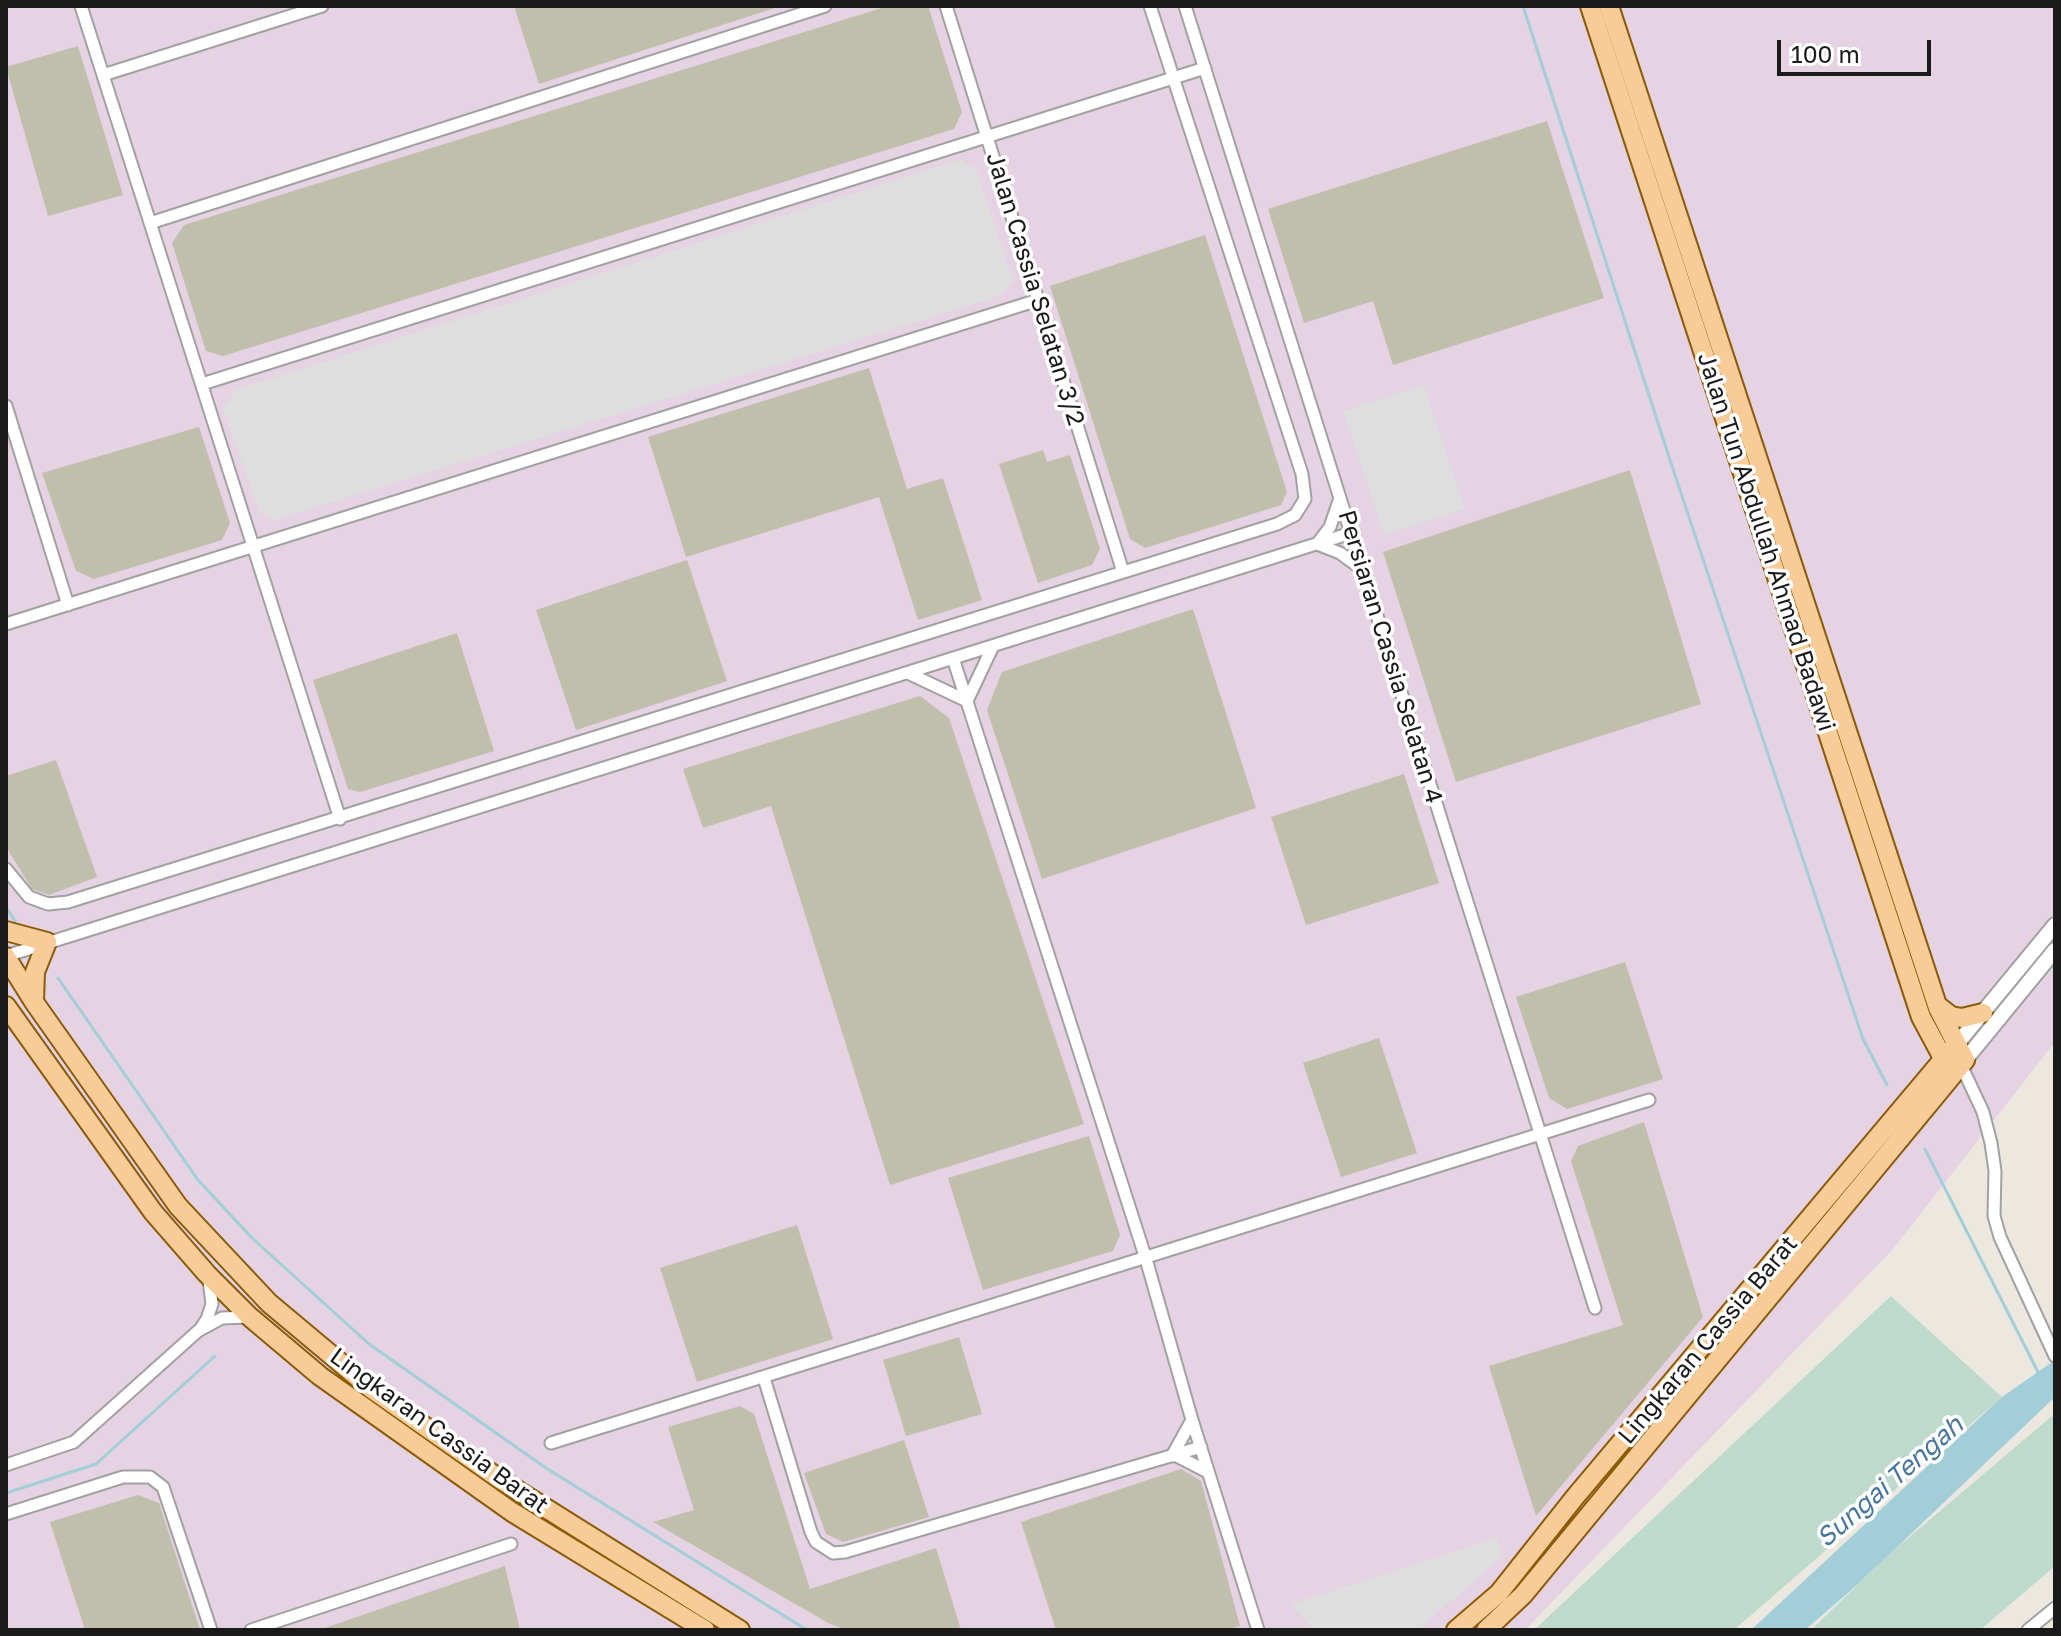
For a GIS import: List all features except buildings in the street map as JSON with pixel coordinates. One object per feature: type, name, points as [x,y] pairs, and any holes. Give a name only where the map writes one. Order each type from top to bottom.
[{"type":"main road","name":"Jalan Tun Abdullah Ahmad Badawi","points":[[1590,6],[1924,1022],[1956,1060]]},
{"type":"main road","name":"Jalan Tun Abdullah Ahmad Badawi","points":[[1609,6],[1956,1060]]},
{"type":"main road","points":[[1803,657],[1813,663],[1819,662],[1823,656]]},
{"type":"main road","points":[[6,931],[47,942],[35,972],[34,1002]]},
{"type":"main road","name":"Lingkaran Cassia Barat","points":[[6,957],[34,1002],[178,1206],[269,1303],[373,1390],[501,1480],[740,1630]]},
{"type":"main road","name":"Lingkaran Cassia Barat","points":[[6,1006],[153,1212],[207,1274],[250,1317],[320,1376],[512,1512],[705,1630]]},
{"type":"main road","points":[[1938,1006],[1951,1016],[1962,1018],[1983,1013]]},
{"type":"main road","points":[[1917,1090],[1926,1049],[1924,1022]]},
{"type":"main road","name":"Lingkaran Cassia Barat","points":[[1456,1630],[1499,1593],[1575,1497],[1917,1090],[1956,1060]]},
{"type":"main road","name":"Lingkaran Cassia Barat","points":[[1486,1630],[1523,1595],[1956,1060]]},
{"type":"street","points":[[81,6],[340,819]]},
{"type":"street","points":[[103,75],[322,6]]},
{"type":"street","points":[[150,223],[825,6]]},
{"type":"street","name":"Jalan Cassia Selatan 3/2","points":[[946,6],[1123,572]]},
{"type":"street","points":[[6,869],[29,897],[48,904],[68,902],[1277,524],[1295,515],[1305,499],[1302,474],[1150,6]]},
{"type":"street","name":"Persiaran Cassia Selatan 4","points":[[1185,6],[1595,1308]]},
{"type":"street","points":[[202,384],[1205,68]]},
{"type":"street","points":[[6,624],[1038,300]]},
{"type":"street","points":[[6,406],[68,605]]},
{"type":"street","points":[[1317,544],[1330,527],[1340,497]]},
{"type":"street","points":[[6,957],[1351,533]]},
{"type":"street","points":[[1317,544],[1340,553],[1363,570]]},
{"type":"street","points":[[967,701],[993,646]]},
{"type":"street","points":[[953,658],[1146,1259],[1192,1420],[1258,1630]]},
{"type":"street","points":[[908,673],[967,701]]},
{"type":"street","points":[[1956,1060],[1983,1013],[2055,925]]},
{"type":"street","points":[[1956,1060],[2055,950]]},
{"type":"street","points":[[1956,1060],[1983,1112],[1991,1143],[1995,1171],[1994,1216],[2000,1237],[2055,1356]]},
{"type":"street","points":[[551,1443],[1649,1100]]},
{"type":"street","points":[[6,1465],[74,1442],[198,1331],[207,1319],[212,1304],[212,1289],[207,1274]]},
{"type":"street","points":[[198,1331],[222,1318],[250,1317]]},
{"type":"street","points":[[764,1378],[811,1532],[816,1542],[833,1553],[1201,1447]]},
{"type":"street","points":[[1173,1456],[1192,1420]]},
{"type":"street","points":[[1173,1456],[1208,1472]]},
{"type":"street","points":[[6,1514],[123,1477],[150,1477],[163,1487],[211,1630]]},
{"type":"street","points":[[251,1630],[511,1544]]},
{"type":"street","points":[[2028,1630],[2055,1608]]},
{"type":"shaded area","points":[[6,6],[2055,6],[2055,1042],[1893,1249],[1525,1630],[6,1630]]},
{"type":"shaded area","points":[[514,6],[781,6],[539,84]]},
{"type":"shaded area","points":[[888,6],[928,6],[962,112],[954,129],[223,356],[206,351],[172,243],[184,225]]},
{"type":"shaded area","points":[[78,46],[123,195],[48,216],[6,67]]},
{"type":"shaded area","points":[[1547,121],[1604,298],[1393,365],[1373,301],[1304,323],[1268,209]]},
{"type":"shaded area","points":[[962,159],[977,171],[1013,280],[1003,295],[274,520],[259,512],[223,409],[235,390]]},
{"type":"shaded area","points":[[1205,235],[1287,492],[1281,505],[1145,548],[1130,539],[1050,286]]},
{"type":"shaded area","points":[[869,368],[907,489],[943,478],[982,600],[918,620],[879,497],[686,557],[648,437]]},
{"type":"shaded area","points":[[1424,385],[1465,509],[1384,535],[1343,411]]},
{"type":"shaded area","points":[[199,427],[230,523],[222,540],[94,579],[76,571],[42,473]]},
{"type":"shaded area","points":[[1043,450],[1047,462],[1070,455],[1100,549],[1092,565],[1038,583],[999,464]]},
{"type":"shaded area","points":[[1630,470],[1701,704],[1456,782],[1383,552]]},
{"type":"shaded area","points":[[687,560],[727,681],[576,730],[536,610]]},
{"type":"shaded area","points":[[1193,609],[1256,808],[1042,879],[987,710],[1002,672]]},
{"type":"shaded area","points":[[457,633],[494,751],[360,792],[348,789],[313,680]]},
{"type":"shaded area","points":[[920,696],[949,718],[1084,1124],[890,1185],[771,806],[703,828],[683,769]]},
{"type":"shaded area","points":[[56,760],[97,877],[49,895],[32,889],[6,847],[6,776]]},
{"type":"shaded area","points":[[1404,774],[1439,883],[1306,925],[1271,817]]},
{"type":"shaded area","points":[[1625,962],[1663,1079],[1567,1109],[1549,1098],[1516,997]]},
{"type":"shaded area","points":[[1379,1038],[1417,1153],[1341,1177],[1303,1063]]},
{"type":"shaded area","points":[[1644,1122],[1703,1317],[1536,1516],[1489,1366],[1623,1325],[1571,1161],[1578,1146]]},
{"type":"shaded area","points":[[1089,1136],[1120,1235],[1113,1251],[983,1290],[948,1178]]},
{"type":"shaded area","points":[[797,1225],[833,1339],[697,1382],[660,1268]]},
{"type":"shaded area","points":[[1891,1296],[2002,1397],[1734,1630],[1534,1630]]},
{"type":"shaded area","points":[[959,1337],[982,1414],[906,1436],[883,1360]]},
{"type":"shaded area","points":[[740,1406],[754,1414],[810,1589],[936,1548],[961,1630],[847,1630],[830,1624],[653,1522],[694,1510],[668,1427]]},
{"type":"shaded area","points":[[2052,1416],[2055,1421],[2055,1566],[1980,1630],[1811,1630],[1894,1550]]},
{"type":"shaded area","points":[[904,1440],[929,1517],[843,1542],[826,1534],[804,1473]]},
{"type":"shaded area","points":[[1181,1469],[1201,1481],[1240,1626],[1226,1630],[1056,1630],[1021,1522]]},
{"type":"shaded area","points":[[138,1495],[159,1503],[200,1630],[85,1630],[50,1522]]},
{"type":"shaded area","points":[[1497,1538],[1503,1556],[1418,1630],[1313,1630],[1291,1604]]},
{"type":"shaded area","points":[[505,1566],[520,1630],[319,1630]]},
{"type":"water","points":[[2055,1360],[2055,1397],[1856,1586],[1805,1630],[1751,1630],[2002,1397]]},
{"type":"waterway","points":[[1523,6],[1863,1039],[1887,1085]]},
{"type":"waterway","points":[[6,907],[15,921]]},
{"type":"waterway","points":[[58,978],[198,1180],[252,1238],[369,1344],[546,1468],[807,1630]]},
{"type":"waterway","points":[[1925,1149],[2039,1374]]},
{"type":"waterway","points":[[6,1493],[96,1464],[215,1356]]},
{"type":"water label","name":"Sungai Tengah","points":[[1890,1482]]}]
